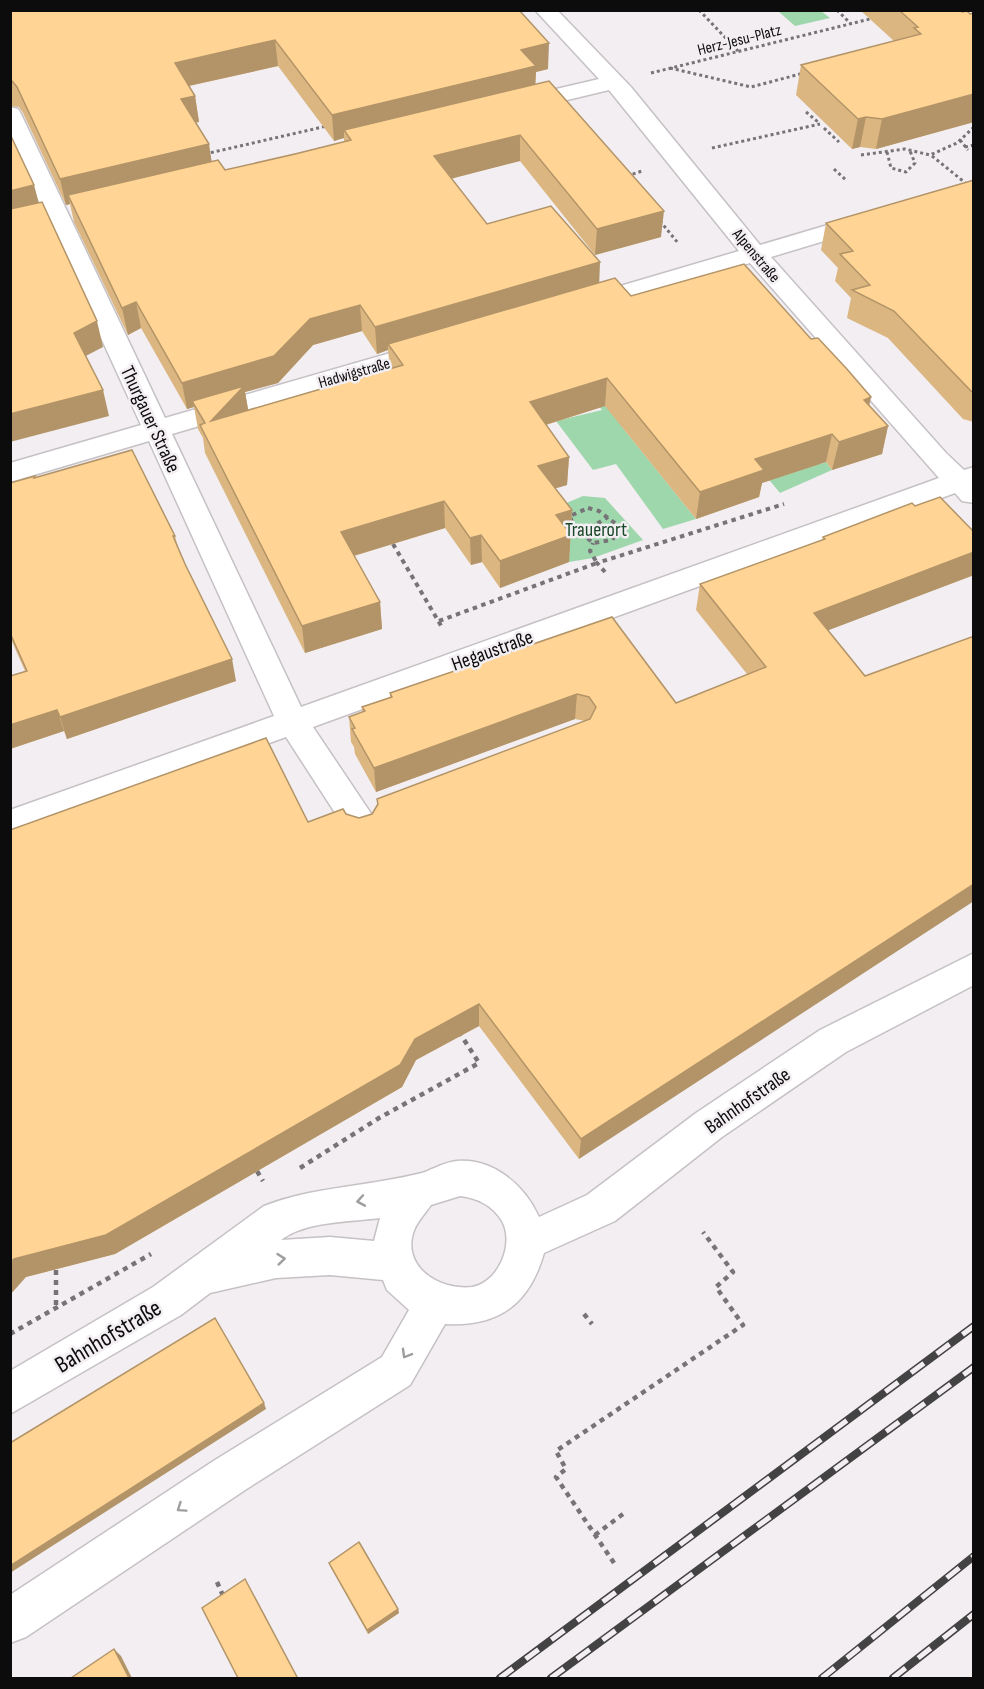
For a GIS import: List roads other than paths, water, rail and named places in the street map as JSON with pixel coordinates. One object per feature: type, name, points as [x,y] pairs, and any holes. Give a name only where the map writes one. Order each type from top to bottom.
[{"type":"street","name":"Alpenstraße","points":[[545,10],[614,82],[754,253],[969,484]]},
{"type":"street","points":[[499,109],[614,82]]},
{"type":"street","name":"Thurgauer Straße","points":[[10,114],[156,430],[250,625],[293,723],[365,817]]},
{"type":"street","points":[[565,309],[894,212]]},
{"type":"street","name":"Hadwigstraße","points":[[10,473],[451,343]]},
{"type":"street","name":"Hegaustraße","points":[[10,824],[462,661],[969,484]]},
{"type":"street","name":"Bahnhofstraße","points":[[526,1242],[601,1209],[709,1125],[833,1041],[974,968]]},
{"type":"street","name":"Bahnhofstraße","points":[[10,1394],[167,1301],[279,1219],[299,1212],[418,1191],[437,1182],[458,1179],[479,1181],[498,1191],[513,1204],[523,1222],[526,1242],[523,1262],[513,1281],[498,1295],[478,1305],[456,1307],[435,1304],[416,1294],[402,1279],[394,1262],[391,1242],[394,1223],[418,1191]]},
{"type":"street","name":"Bahnhofstraße","points":[[203,1275],[276,1259],[330,1256],[394,1262]]},
{"type":"street","points":[[10,1621],[230,1475],[396,1371],[435,1304]]},
{"type":"railway","points":[[500,1678],[974,1326]]},
{"type":"railway","points":[[551,1678],[974,1367]]},
{"type":"railway","points":[[822,1678],[974,1556]]},
{"type":"railway","points":[[893,1678],[974,1614]]},
{"type":"park label","name":"Trauerort","points":[[596,529]]}]
